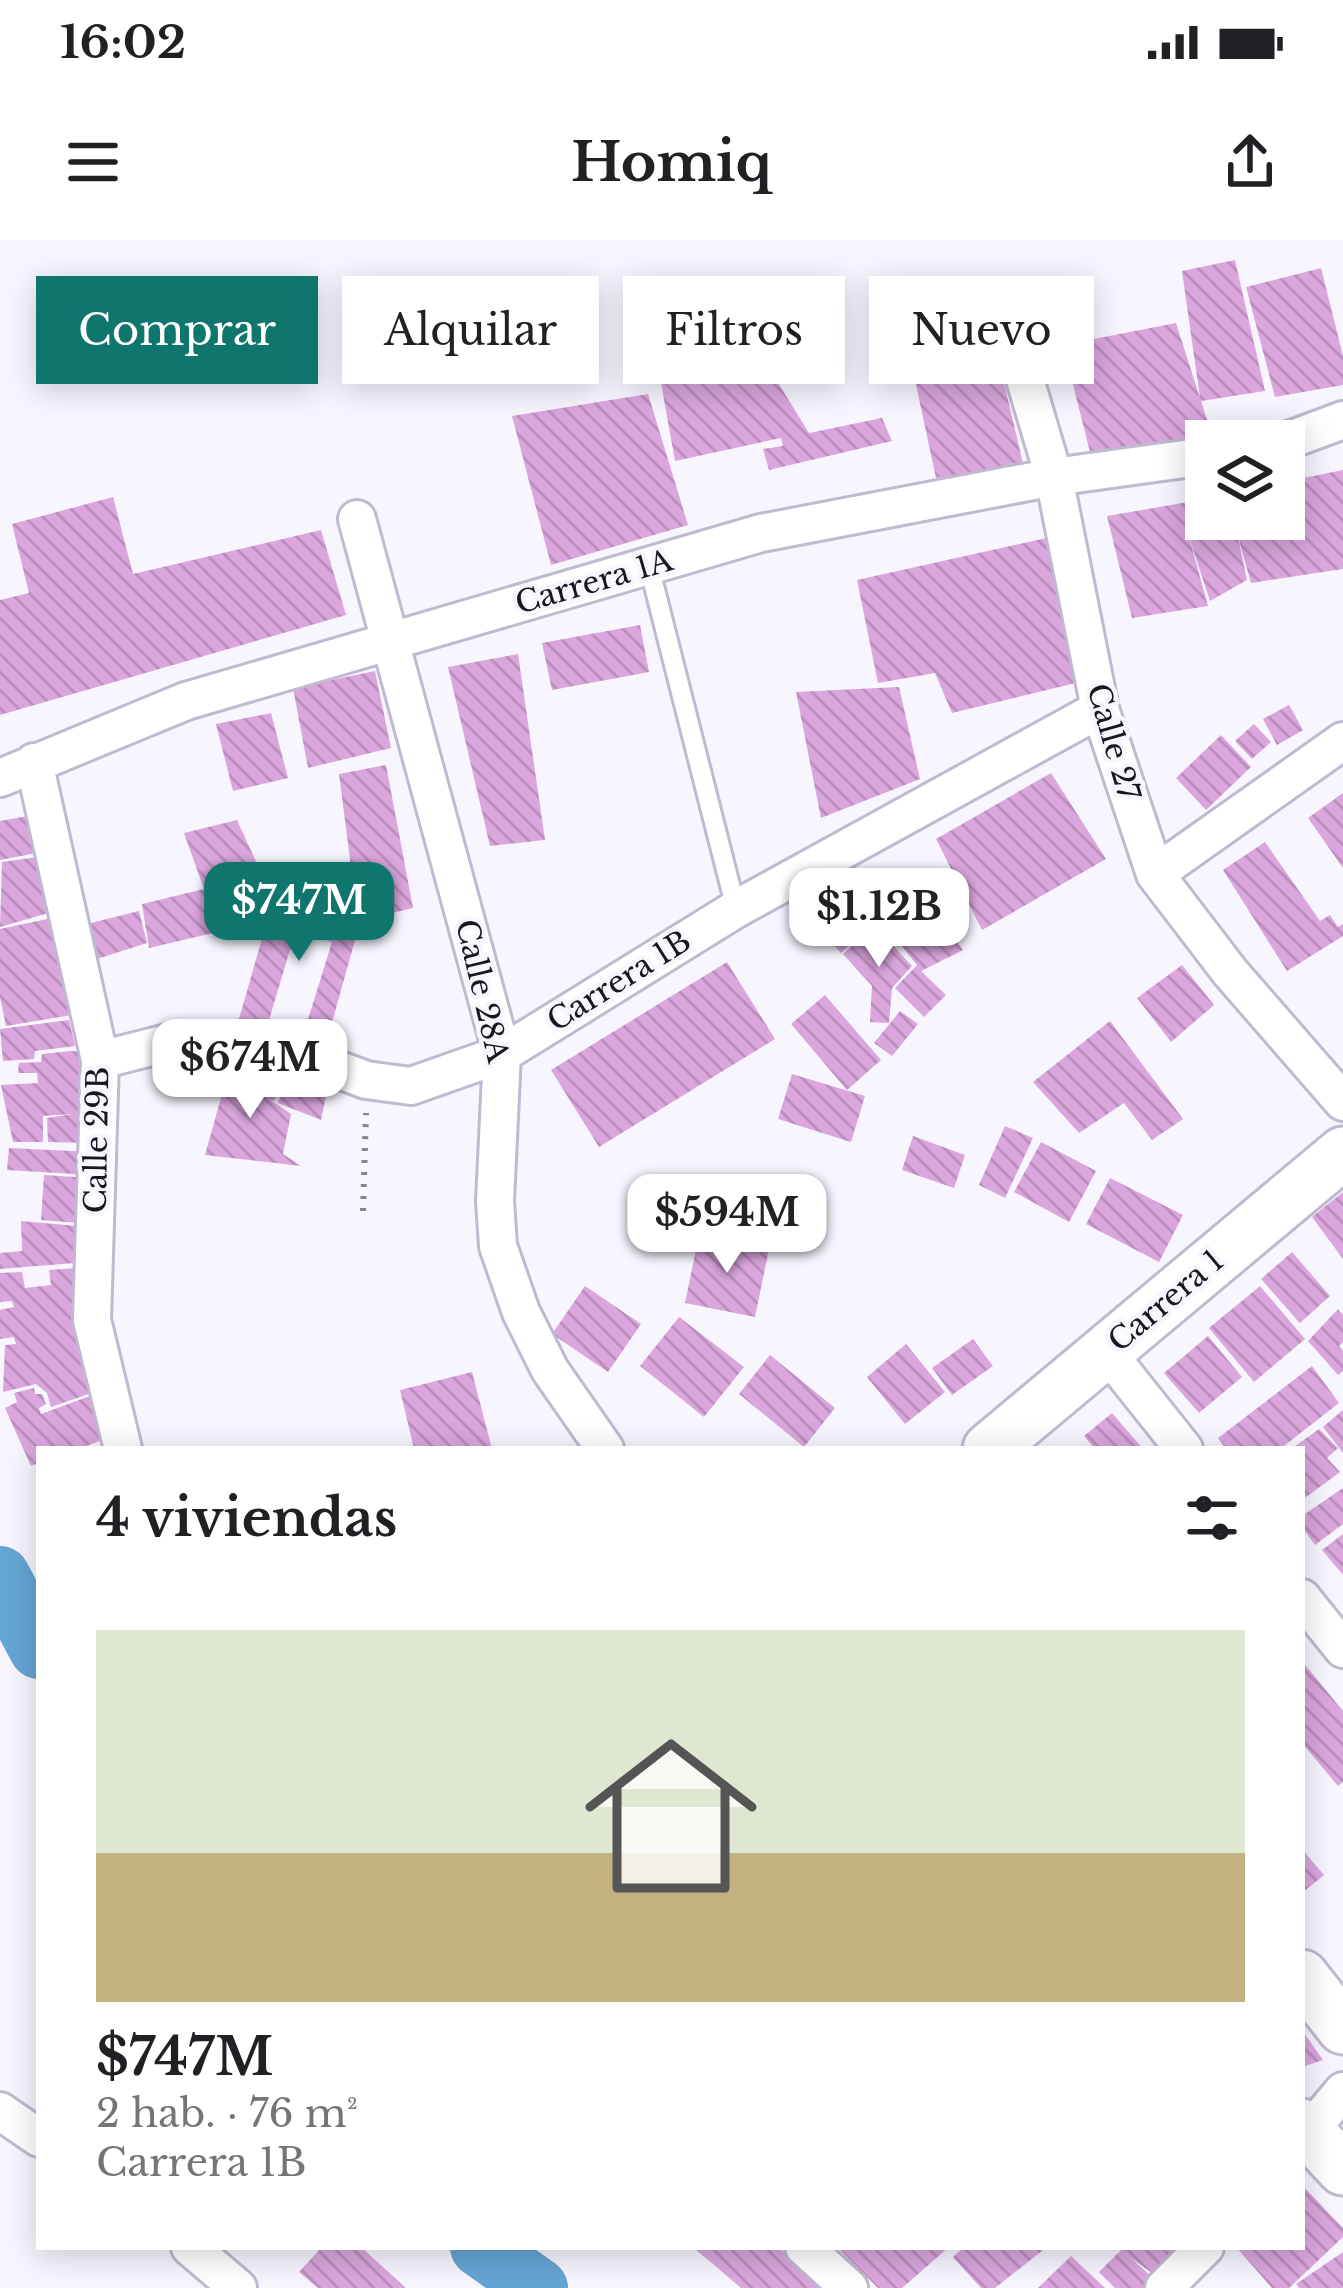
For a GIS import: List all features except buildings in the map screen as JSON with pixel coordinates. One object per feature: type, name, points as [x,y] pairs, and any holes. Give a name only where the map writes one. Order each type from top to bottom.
[{"type":"street","name":"Calle 27","points":[[1026,384],[1054,477],[1100,709],[1155,874],[1229,972],[1343,1102]]},
{"type":"street","points":[[1305,434],[1343,420]]},
{"type":"street","name":"Carrera 1A","points":[[0,778],[186,701],[761,533],[1054,477],[1185,459]]},
{"type":"street","name":"Calle 28A","points":[[357,519],[502,1054],[495,1201],[498,1246],[520,1312],[550,1370],[603,1446]]},
{"type":"street","name":"Carrera 1B","points":[[100,1060],[176,1041],[225,1040],[313,1060],[367,1080],[411,1086],[502,1054],[736,909],[1100,709]]},
{"type":"street","points":[[1155,874],[1343,741]]},
{"type":"street","name":"Calle 29B","points":[[34,762],[100,1060],[92,1320],[122,1446]]},
{"type":"street","name":"Carrera 1","points":[[993,1446],[1343,1154]]},
{"type":"street","points":[[1106,1351],[1182,1446]]},
{"type":"street","points":[[1305,1602],[1343,1649]]},
{"type":"street","points":[[1305,1980],[1343,2028]]},
{"type":"street","points":[[1314,2141],[1343,2091]]},
{"type":"street","points":[[0,2111],[36,2136]]},
{"type":"street","points":[[194,2250],[238,2288]]},
{"type":"street","points":[[807,2250],[849,2288]]},
{"type":"street","points":[[1164,2288],[1202,2250]]},
{"type":"lane","points":[[649,566],[736,909]]},
{"type":"path","points":[[363,1210],[367,1080]]},
{"type":"waterway","points":[[0,1576],[36,1643]]},
{"type":"waterway","points":[[484,2250],[538,2288]]}]
